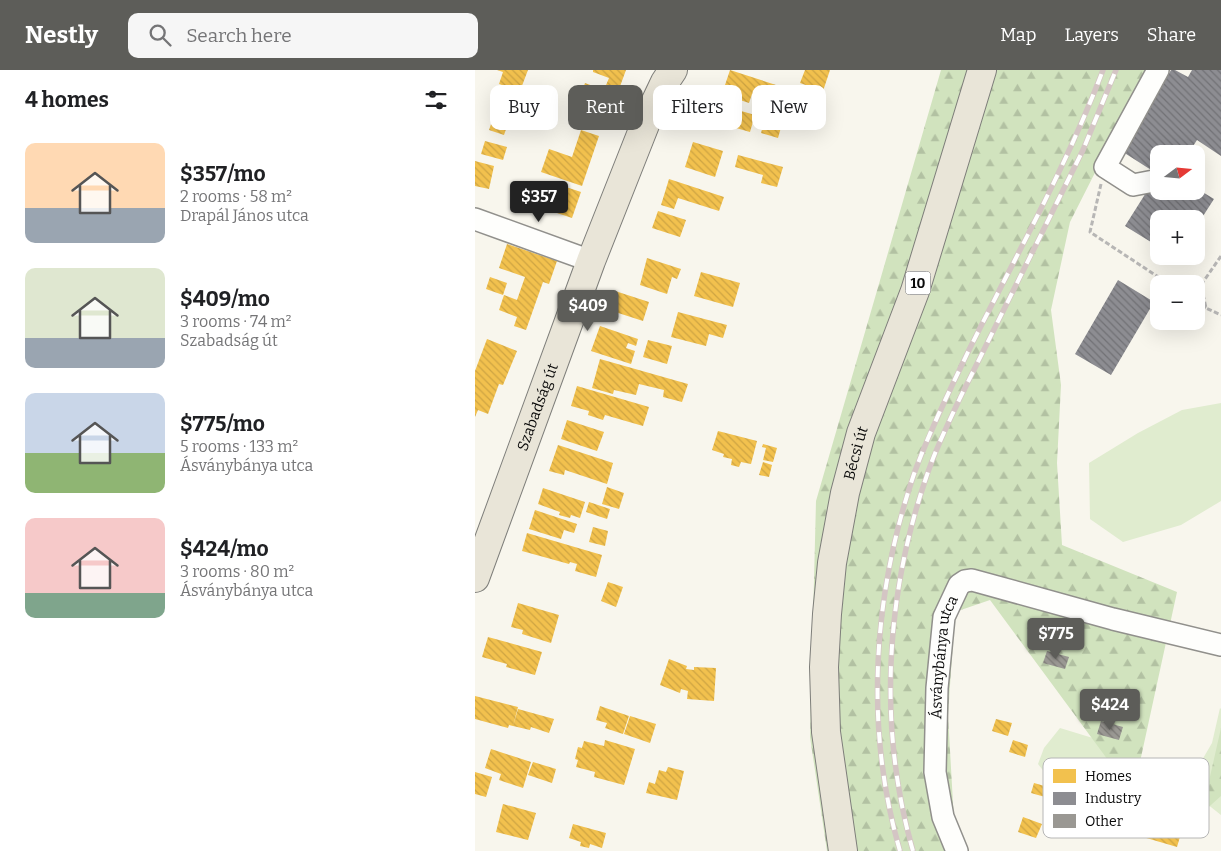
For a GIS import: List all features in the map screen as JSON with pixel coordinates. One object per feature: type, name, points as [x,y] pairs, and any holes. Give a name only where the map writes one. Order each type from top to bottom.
[{"type":"main road","name":"Szabadság út","points":[[475,578],[591,261],[646,122],[665,82],[673,70]]},
{"type":"main road","name":"Bécsi út","points":[[843,851],[834,796],[826,723],[824,667],[832,563],[845,493],[861,434],[915,290],[982,70]]},
{"type":"street","points":[[1150,182],[1133,185],[1105,167],[1158,70]]},
{"type":"street","points":[[475,219],[591,261]]},
{"type":"street","name":"Ásványbánya utca","points":[[957,851],[943,817],[935,772],[937,688],[944,617],[959,585],[965,581],[972,580],[1113,619],[1221,645]]},
{"type":"path","points":[[1105,167],[1090,232],[1155,275]]},
{"type":"path","points":[[1221,256],[1201,285],[1206,308],[1221,315]]},
{"type":"green space","points":[[941,70],[1147,70],[1070,222],[1051,310],[1061,385],[1057,463],[1062,545],[1177,592],[1141,758],[1106,758],[990,600],[955,612],[948,715],[954,821],[969,851],[827,851],[810,737],[816,501]]},
{"type":"green space","points":[[1221,403],[1221,501],[1181,525],[1123,542],[1090,519],[1089,463],[1138,433],[1182,410]]},
{"type":"green space","points":[[1220,708],[1221,815],[1209,805],[1209,758],[1203,758],[1212,743]]},
{"type":"green space","points":[[1060,728],[1119,746],[1120,758],[1043,758],[1043,770],[1038,764],[1044,748]]},
{"type":"green space","points":[[1221,728],[1221,796],[1209,807],[1209,781]]},
{"type":"building: Homes","points":[[497,70],[528,70],[522,85],[499,84],[503,72]]},
{"type":"building: Homes","points":[[593,70],[626,70],[621,85],[606,85],[609,78],[593,72]]},
{"type":"building: Homes","points":[[730,70],[776,85],[752,85],[749,103],[742,101],[742,85],[725,85]]},
{"type":"building: Homes","points":[[805,70],[830,70],[825,85],[806,85],[800,83]]},
{"type":"building: Homes","points":[[742,111],[752,114],[750,132],[742,130]]},
{"type":"building: Homes","points":[[490,127],[490,130],[506,130],[504,135],[489,130]]},
{"type":"building: Homes","points":[[581,130],[599,136],[582,186],[541,172],[549,149],[572,157]]},
{"type":"building: Homes","points":[[762,130],[780,130],[778,138],[761,133]]},
{"type":"building: Homes","points":[[485,141],[507,147],[503,160],[481,154]]},
{"type":"building: Homes","points":[[693,142],[723,151],[715,177],[685,167]]},
{"type":"building: Homes","points":[[738,155],[783,167],[777,187],[761,183],[763,175],[735,167]]},
{"type":"building: Homes","points":[[475,161],[494,166],[489,189],[475,186]]},
{"type":"building: Homes","points":[[669,179],[724,197],[719,211],[678,198],[674,209],[661,205]]},
{"type":"building: Homes","points":[[563,186],[581,192],[572,218],[554,212]]},
{"type":"building: Homes","points":[[658,211],[686,220],[680,237],[652,228]]},
{"type":"building: Homes","points":[[507,244],[557,261],[549,284],[543,282],[526,330],[514,326],[517,317],[499,310],[504,295],[517,300],[525,277],[499,268]]},
{"type":"building: Homes","points":[[647,258],[681,269],[677,279],[672,277],[667,294],[640,285]]},
{"type":"building: Homes","points":[[701,272],[740,283],[733,307],[694,296]]},
{"type":"building: Homes","points":[[490,277],[507,283],[503,295],[486,289]]},
{"type":"building: Homes","points":[[612,290],[649,302],[643,321],[606,309]]},
{"type":"building: Homes","points":[[678,312],[727,325],[723,338],[709,334],[706,346],[671,337]]},
{"type":"building: Homes","points":[[600,326],[638,339],[636,346],[628,343],[626,348],[635,351],[631,364],[591,351]]},
{"type":"building: Homes","points":[[487,339],[517,351],[503,385],[499,384],[488,414],[478,410],[475,417],[475,371]]},
{"type":"building: Homes","points":[[648,340],[672,346],[667,364],[643,357]]},
{"type":"building: Homes","points":[[600,359],[688,384],[682,402],[663,397],[664,390],[639,384],[636,395],[614,390],[613,394],[592,388]]},
{"type":"building: Homes","points":[[577,386],[649,407],[643,426],[605,415],[603,420],[588,415],[589,411],[571,406]]},
{"type":"building: Homes","points":[[567,420],[604,432],[597,451],[561,439]]},
{"type":"building: Homes","points":[[718,431],[757,441],[751,464],[741,462],[739,467],[731,465],[732,459],[723,457],[724,454],[712,450]]},
{"type":"building: Homes","points":[[763,444],[777,448],[773,462],[763,460],[766,448],[762,447]]},
{"type":"building: Homes","points":[[558,445],[613,463],[607,484],[565,470],[564,475],[549,471]]},
{"type":"building: Homes","points":[[763,462],[772,465],[769,477],[759,475]]},
{"type":"building: Homes","points":[[607,487],[624,493],[619,509],[602,504]]},
{"type":"building: Homes","points":[[543,488],[585,502],[580,518],[571,515],[570,518],[559,515],[560,512],[538,504]]},
{"type":"building: Homes","points":[[589,502],[610,509],[607,519],[586,512]]},
{"type":"building: Homes","points":[[535,510],[577,524],[574,533],[564,530],[561,539],[529,529]]},
{"type":"building: Homes","points":[[593,527],[608,531],[605,546],[589,542]]},
{"type":"building: Homes","points":[[527,533],[602,555],[596,577],[575,571],[577,564],[570,562],[569,564],[522,551]]},
{"type":"building: Homes","points":[[608,582],[623,587],[616,607],[601,601]]},
{"type":"building: Homes","points":[[518,603],[559,615],[551,643],[522,634],[523,630],[511,627]]},
{"type":"building: Homes","points":[[488,637],[542,652],[535,675],[506,667],[507,664],[482,657]]},
{"type":"building: Homes","points":[[669,659],[687,666],[686,669],[694,670],[694,667],[716,668],[714,701],[687,699],[688,691],[681,689],[680,693],[660,685]]},
{"type":"building: Homes","points":[[475,696],[518,707],[513,726],[509,725],[508,728],[475,719]]},
{"type":"building: Homes","points":[[600,706],[629,716],[623,734],[605,728],[607,723],[596,720]]},
{"type":"building: Homes","points":[[518,709],[554,719],[549,733],[531,727],[530,730],[513,726]]},
{"type":"building: Homes","points":[[630,716],[656,724],[650,743],[624,734]]},
{"type":"building: Homes","points":[[996,719],[1012,723],[1008,736],[992,731]]},
{"type":"building: Homes","points":[[605,740],[635,749],[624,785],[594,777],[595,772],[576,767],[578,760],[575,759],[578,747],[582,748],[584,741],[604,746]]},
{"type":"building: Homes","points":[[1013,740],[1028,745],[1025,757],[1009,752]]},
{"type":"building: Homes","points":[[491,749],[531,762],[523,788],[499,780],[501,774],[485,768]]},
{"type":"building: Homes","points":[[533,762],[556,769],[552,783],[528,775]]},
{"type":"building: Homes","points":[[668,767],[684,771],[677,800],[646,793],[649,782],[655,784],[659,770],[666,772]]},
{"type":"building: Homes","points":[[475,772],[492,777],[486,797],[475,794]]},
{"type":"building: Homes","points":[[1034,783],[1043,786],[1043,796],[1031,793]]},
{"type":"building: Homes","points":[[503,804],[536,813],[528,840],[496,832]]},
{"type":"building: Homes","points":[[1023,817],[1042,824],[1036,838],[1018,832]]},
{"type":"building: Homes","points":[[573,824],[606,833],[602,848],[590,844],[589,848],[580,846],[581,842],[569,838]]},
{"type":"building: Homes","points":[[1146,838],[1180,838],[1177,847]]},
{"type":"building: Industry","points":[[1171,70],[1175,70],[1188,77],[1192,70],[1221,70],[1221,156],[1197,140],[1194,145],[1150,145],[1150,169],[1123,152]]},
{"type":"building: Industry","points":[[1149,188],[1150,200],[1205,200],[1205,194],[1214,199],[1205,213],[1205,210],[1150,210],[1150,241],[1125,226]]},
{"type":"building: Industry","points":[[1118,280],[1150,300],[1150,309],[1111,375],[1075,354]]},
{"type":"building: Other","points":[[1047,651],[1069,657],[1065,669],[1043,663]]},
{"type":"building: Other","points":[[1101,721],[1123,727],[1119,740],[1097,734]]},
{"type":"railway","points":[[900,851],[881,757],[878,709],[878,661],[882,614],[889,567],[900,520],[914,474],[939,412],[1056,178],[1103,70]]},
{"type":"railway","points":[[913,851],[902,805],[894,758],[891,711],[891,664],[895,617],[912,523],[942,437],[1083,150],[1116,70]]}]
